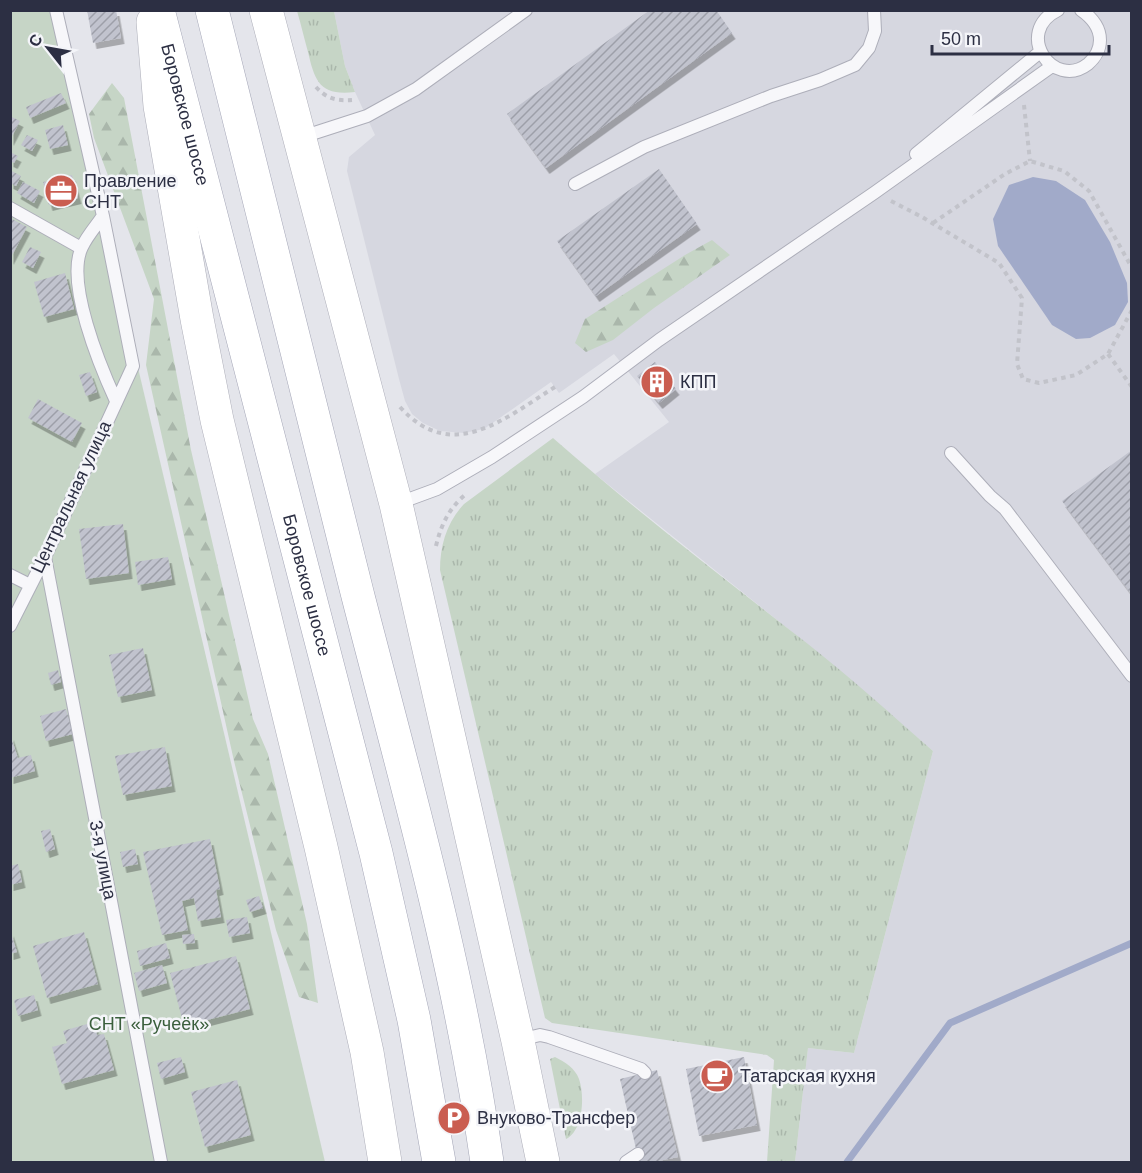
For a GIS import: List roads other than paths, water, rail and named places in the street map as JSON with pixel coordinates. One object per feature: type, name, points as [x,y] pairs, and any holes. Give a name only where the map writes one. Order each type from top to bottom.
[{"type":"main road","points":[[152,10],[160,106],[217,420],[321,847],[367,1052],[386,1162]]},
{"type":"main road","name":"Боровское шоссе","points":[[158,10],[300,554],[391,920],[418,1037],[439,1162]]},
{"type":"main road","points":[[212,10],[344,540],[442,920],[467,1041],[487,1162]]},
{"type":"main road","points":[[266,10],[396,504],[518,1041],[543,1162]]},
{"type":"lane","name":"Центральная улица","points":[[10,626],[45,557],[133,366],[103,216],[56,10]]},
{"type":"lane","points":[[299,138],[367,116],[416,89],[526,10]]},
{"type":"lane","points":[[575,184],[644,147],[855,65],[869,48],[875,31],[874,10]]},
{"type":"lane","points":[[1056,11],[1047,16],[1038,33],[1040,52],[1052,66],[1060,70],[1086,66],[1098,50],[1100,40],[1098,30],[1094,21],[1085,12]]},
{"type":"lane","points":[[833,220],[1040,52]]},
{"type":"lane","points":[[396,504],[436,489],[492,457],[583,397],[659,340],[874,193],[1052,66]]},
{"type":"lane","points":[[10,208],[81,248]]},
{"type":"lane","name":"Центральная улица","points":[[103,216],[81,248],[78,291],[104,374],[116,401]]},
{"type":"lane","points":[[951,453],[1005,509],[1131,676]]},
{"type":"lane","name":"3-я улица","points":[[45,557],[162,1162]]},
{"type":"lane","points":[[10,575],[30,585]]},
{"type":"lane","points":[[518,1041],[540,1035],[549,1037],[641,1069],[645,1073]]},
{"type":"lane","points":[[626,1162],[638,1154]]},
{"type":"water","points":[[1033,177],[1056,181],[1085,200],[1110,242],[1127,283],[1128,302],[1115,325],[1090,338],[1076,339],[1052,325],[998,246],[993,219],[1009,185]]},
{"type":"waterway","points":[[847,1162],[950,1023],[1132,943]]},
{"type":"place","name":"Правление СНТ","points":[[61,191]]},
{"type":"place","name":"КПП","points":[[657,382]]},
{"type":"place","name":"Татарская кухня","points":[[717,1076]]},
{"type":"place","name":"Внуково-Трансфер","points":[[454,1118]]},
{"type":"park label","name":"СНТ «Ручеёк»","points":[[149,1024]]}]
